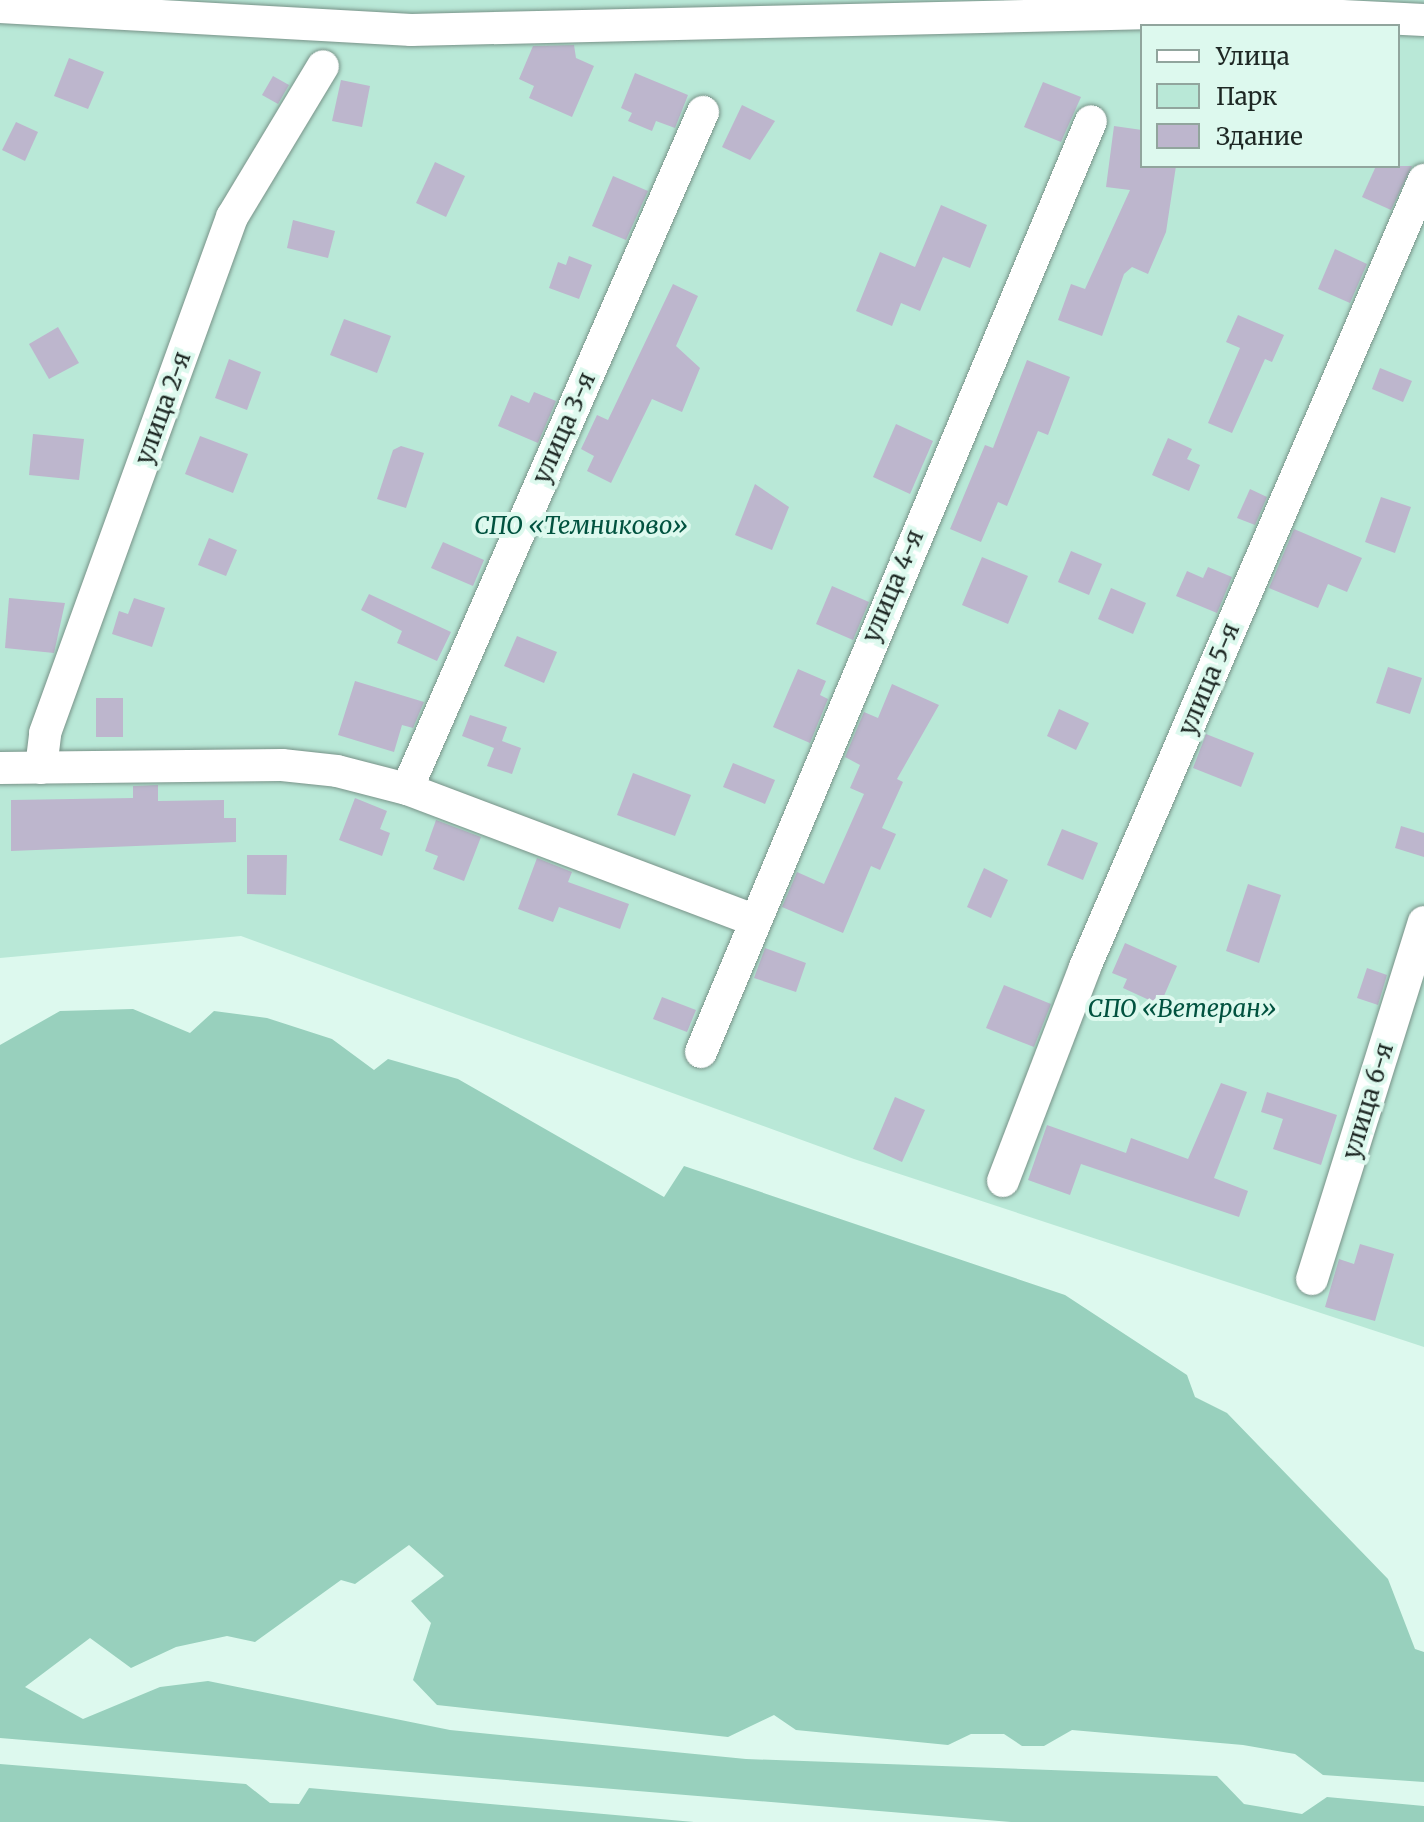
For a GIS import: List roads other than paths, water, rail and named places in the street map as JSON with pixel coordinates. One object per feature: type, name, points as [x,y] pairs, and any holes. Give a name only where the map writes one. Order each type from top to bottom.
[{"type":"street","points":[[0,7],[411,30],[734,9],[1241,5],[1424,20]]},
{"type":"street","name":"улица 2-я","points":[[41,768],[45,733],[232,217],[323,66]]},
{"type":"street","name":"улица 3-я","points":[[407,789],[703,112]]},
{"type":"street","name":"улица 4-я","points":[[701,1052],[751,919],[1091,121]]},
{"type":"street","name":"улица 5-я","points":[[1003,1181],[1085,967],[1424,180]]},
{"type":"street","points":[[0,768],[282,765],[407,789],[751,919]]},
{"type":"street","name":"улица 6-я","points":[[1312,1279],[1424,922]]},
{"type":"park label","name":"СПО «Темниково»","points":[[581,526]]},
{"type":"park label","name":"СПО «Ветеран»","points":[[1182,1009]]}]
